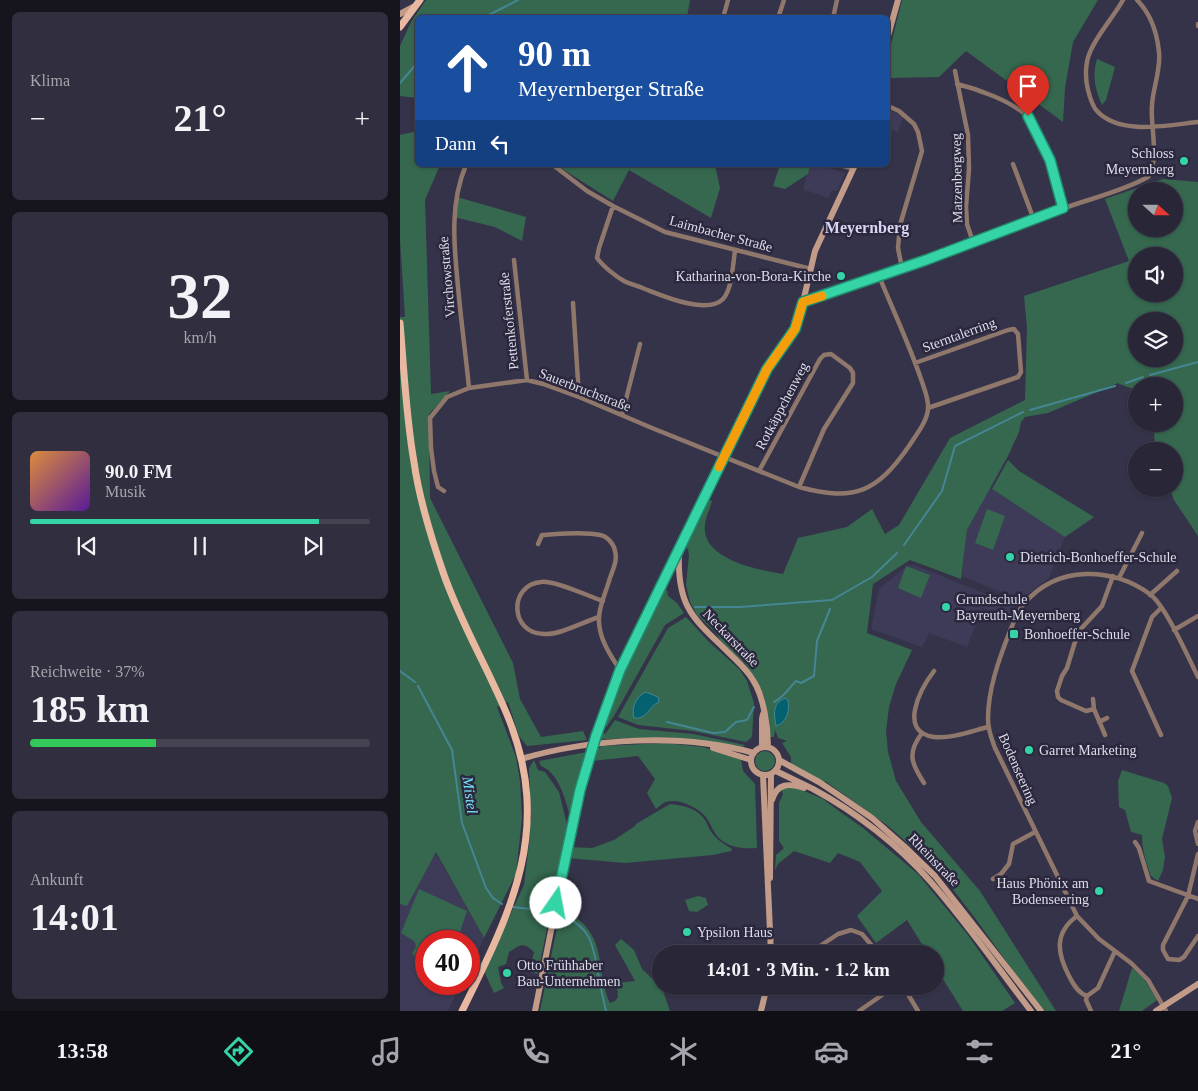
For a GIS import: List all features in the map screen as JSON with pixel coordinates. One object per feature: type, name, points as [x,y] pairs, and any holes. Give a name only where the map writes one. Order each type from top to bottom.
[{"type":"main road","points":[[400,27],[420,0]]},
{"type":"main road","points":[[400,323],[414,463],[432,539],[444,575],[508,716],[521,759],[526,786],[528,827],[524,859],[511,902],[496,941],[462,1011]]},
{"type":"street","points":[[724,15],[728,0]]},
{"type":"street","points":[[779,15],[784,0]]},
{"type":"street","points":[[834,15],[837,0]]},
{"type":"street","points":[[890,27],[896,0]]},
{"type":"street","points":[[1123,0],[1101,32],[1089,54],[1086,83],[1092,103],[1098,112],[1115,122],[1135,127],[1198,122]]},
{"type":"street","points":[[803,302],[902,268],[1063,208],[1111,193],[1148,177],[1153,166],[1152,104],[1160,54],[1151,20],[1137,0]]},
{"type":"street","points":[[400,14],[415,6]]},
{"type":"street","name":"Matzenbergweg","points":[[954,71],[968,134],[969,169],[966,207],[967,224],[973,242]]},
{"type":"street","points":[[957,84],[976,89],[994,97],[1028,116],[1050,160],[1063,208]]},
{"type":"street","points":[[890,107],[899,111],[914,124],[918,132],[922,151],[900,225],[898,248],[902,268]]},
{"type":"street","points":[[1012,164],[1034,220]]},
{"type":"street","name":"Virchowstraße","points":[[465,167],[455,206],[454,247],[469,388]]},
{"type":"street","name":"Laimbacher Straße","points":[[556,167],[613,206],[665,232],[810,269]]},
{"type":"street","points":[[535,1011],[571,830],[595,738],[620,670],[767,369],[795,329],[810,269],[822,233],[854,167]]},
{"type":"street","points":[[613,206],[597,258],[623,281],[678,301],[696,305],[719,302],[727,293],[736,251]]},
{"type":"street","name":"Pettenkoferstraße","points":[[514,260],[527,380]]},
{"type":"street","name":"Sterntalerring","points":[[879,276],[915,363],[926,393],[928,408],[1018,377],[1021,372],[1018,334],[1014,329],[1008,330],[915,363]]},
{"type":"street","points":[[574,303],[578,396]]},
{"type":"street","points":[[622,415],[640,344]]},
{"type":"street","name":"Rotkäppchenweg","points":[[759,472],[820,359],[828,354],[836,357],[850,368],[853,373],[853,383],[824,429],[799,487]]},
{"type":"street","name":"Sauerbruchstraße","points":[[444,491],[438,487],[434,472],[430,418],[447,397],[469,388],[527,380],[578,396],[724,457]]},
{"type":"street","points":[[724,457],[799,487],[818,492],[845,494],[863,490],[874,485],[897,464],[917,435],[928,408]]},
{"type":"street","points":[[1119,578],[1142,533]]},
{"type":"street","points":[[538,544],[542,535],[602,535],[608,539],[616,552],[615,562],[598,617],[603,641],[620,670]]},
{"type":"street","name":"Neckarstraße","points":[[679,550],[680,587],[686,605],[694,620],[743,666],[754,681],[764,714],[762,719],[765,747]]},
{"type":"street","points":[[1150,595],[1177,571]]},
{"type":"street","name":"Bodenseering","points":[[1165,1008],[1148,980],[1132,963],[1099,939],[1076,916],[994,748],[988,727],[989,698],[1002,651],[1023,605],[1037,592],[1060,580],[1079,574],[1114,576],[1150,595],[1161,608],[1174,630],[1198,677]]},
{"type":"street","points":[[1094,709],[1086,711],[1061,700],[1058,697],[1057,691],[1067,668],[1078,632],[1102,606],[1114,576]]},
{"type":"street","points":[[664,580],[672,580],[680,587]]},
{"type":"street","points":[[598,617],[554,633],[542,634],[531,632],[524,625],[518,616],[517,604],[526,588],[540,582],[553,584],[603,601]]},
{"type":"street","points":[[1161,608],[1152,617],[1132,671],[1161,735]]},
{"type":"street","points":[[1174,630],[1198,616]]},
{"type":"street","points":[[934,671],[925,683],[914,713],[922,733],[932,737],[941,737],[988,727]]},
{"type":"street","points":[[1093,699],[1094,709],[1105,735]]},
{"type":"street","points":[[1099,722],[1108,718]]},
{"type":"street","points":[[922,733],[912,750],[915,768],[924,783]]},
{"type":"street","points":[[521,759],[559,750],[620,741],[657,741],[721,746],[752,756]]},
{"type":"street","points":[[752,756],[765,747],[775,751],[779,760],[774,772],[771,803],[771,871],[769,886],[771,945]]},
{"type":"street","points":[[752,756],[754,770],[764,775],[774,772]]},
{"type":"street","name":"Rheinstraße","points":[[779,760],[844,798],[872,818],[905,847],[940,882],[1041,1011]]},
{"type":"street","name":"Rheinstraße","points":[[774,772],[815,790],[867,824],[901,853],[930,881],[1031,1011]]},
{"type":"street","points":[[764,775],[766,872],[769,886]]},
{"type":"street","points":[[771,803],[777,790],[784,785],[790,784],[815,790]]},
{"type":"street","points":[[1198,822],[1195,832],[1198,844]]},
{"type":"street","points":[[993,879],[1001,874],[1009,864],[1013,844],[1035,832]]},
{"type":"street","points":[[1134,842],[1139,848],[1150,881],[1198,899]]},
{"type":"street","points":[[1198,854],[1188,896],[1163,945],[1165,955],[1175,961],[1179,960],[1184,957],[1198,936]]},
{"type":"street","points":[[1076,916],[1066,926],[1060,942],[1060,958],[1072,982],[1087,996]]},
{"type":"street","points":[[822,945],[838,934],[851,930],[862,934],[871,945]]},
{"type":"street","points":[[1087,996],[1098,988],[1115,952]]},
{"type":"street","points":[[1156,1011],[1165,1008],[1198,984]]},
{"type":"street","points":[[761,1011],[765,995]]},
{"type":"street","points":[[859,1011],[882,995]]},
{"type":"street","points":[[908,995],[918,1011]]},
{"type":"street","points":[[1087,996],[1086,1000],[1091,1011]]},
{"type":"shaded area","points":[[426,0],[690,0],[687,15],[416,15]]},
{"type":"shaded area","points":[[902,0],[1098,0],[1073,42],[1065,88],[1063,122],[966,51],[939,77],[890,78],[890,48]]},
{"type":"shaded area","points":[[415,16],[415,98],[400,96],[400,46]]},
{"type":"shaded area","points":[[1097,59],[1115,67],[1106,100],[1102,105],[1095,82]]},
{"type":"shaded area","points":[[890,110],[903,117],[898,132],[892,130],[890,138]]},
{"type":"shaded area","points":[[415,131],[415,167],[439,167],[425,200],[431,394],[450,391],[429,414],[430,498],[513,663],[520,699],[541,737],[583,731],[587,740],[527,746],[519,736],[508,702],[497,707],[516,757],[520,781],[522,818],[516,874],[484,938],[436,852],[407,906],[400,904],[400,317],[405,317],[400,240],[400,135]]},
{"type":"shaded area","points":[[559,167],[715,167],[720,188],[711,218],[629,170],[613,201]]},
{"type":"shaded area","points":[[779,167],[810,167],[808,174],[785,189],[773,186]]},
{"type":"shaded area","points":[[809,167],[826,167],[845,173],[837,191],[832,190],[828,198],[803,189]]},
{"type":"shaded area","points":[[1163,179],[1198,182],[1198,536],[1173,497],[1183,497],[1183,442],[1155,442],[1154,432],[1183,432],[1183,377],[1128,377],[1128,387],[1117,383],[1048,413],[1025,417],[1021,422],[1019,432],[1008,456],[967,530],[961,579],[910,560],[873,584],[867,633],[912,650],[896,684],[889,707],[886,731],[888,752],[896,781],[921,822],[980,891],[1056,1011],[1045,1011],[1024,986],[937,869],[888,826],[825,781],[824,783],[791,764],[791,757],[782,743],[787,741],[778,738],[775,730],[774,737],[770,737],[765,700],[757,680],[745,664],[697,615],[690,602],[686,585],[689,555],[686,548],[707,499],[712,501],[706,518],[706,536],[712,546],[733,561],[746,566],[783,574],[798,538],[847,527],[872,509],[885,534],[899,525],[950,438],[1025,400],[1027,327],[1024,296],[1128,261],[1128,302],[1183,302],[1183,247],[1128,247],[1128,258],[1105,199],[1128,191],[1128,238],[1182,238],[1183,182],[1154,182]]},
{"type":"shaded area","points":[[457,197],[526,217],[522,241],[495,227],[454,217]]},
{"type":"shaded area","points":[[1008,460],[1019,471],[1094,517],[1065,537],[992,489]]},
{"type":"shaded area","name":"Dietrich-Bonhoeffer-Schule","points":[[990,488],[1065,537],[1049,578],[1020,600],[962,576],[967,530]]},
{"type":"shaded area","points":[[987,509],[1005,516],[993,550],[975,543]]},
{"type":"shaded area","name":"Grundschule Bayreuth-Meyernberg","points":[[908,565],[914,565],[1016,606],[1009,618],[982,608],[967,647],[929,633],[922,647],[871,629],[879,589]]},
{"type":"shaded area","points":[[906,566],[930,575],[921,598],[898,588]]},
{"type":"shaded area","points":[[665,590],[667,590],[668,596],[677,603],[684,613],[665,625],[614,716],[607,726],[599,732],[623,671]]},
{"type":"shaded area","points":[[686,617],[708,641],[740,670],[747,681],[754,703],[752,737],[746,742],[693,731],[638,725],[618,717],[668,628]]},
{"type":"shaded area","points":[[646,692],[658,697],[659,702],[642,717],[634,718],[633,710],[635,703],[639,696]]},
{"type":"shaded area","points":[[785,698],[789,704],[787,716],[783,722],[776,726],[775,709],[778,703]]},
{"type":"shaded area","points":[[615,720],[639,729],[693,734],[745,745],[743,747],[652,738],[596,740],[597,736],[606,733]]},
{"type":"shaded area","points":[[666,743],[703,747],[741,759],[743,771],[755,784],[757,848],[737,847],[724,842],[716,834],[705,816],[687,804],[671,801],[663,803],[656,809],[647,793],[655,779],[638,756],[592,761],[593,752],[602,746]]},
{"type":"shaded area","points":[[765,751],[772,754],[775,761],[772,768],[765,771],[758,768],[755,761],[758,754]]},
{"type":"shaded area","points":[[587,752],[570,816],[557,780],[547,769],[541,766],[539,761]]},
{"type":"shaded area","points":[[534,760],[538,770],[545,772],[559,792],[567,825],[538,974],[529,972],[534,952],[527,946],[519,946],[509,952],[506,964],[498,967],[501,983],[504,988],[494,993],[484,971],[524,885],[530,835],[529,822],[531,819],[529,768]]},
{"type":"shaded area","points":[[1122,770],[1164,783],[1168,786],[1172,798],[1162,839],[1165,857],[1163,870],[1158,881],[1151,876],[1149,871],[1142,835],[1131,832],[1125,810],[1119,807],[1118,781]]},
{"type":"shaded area","points":[[786,787],[797,788],[823,799],[863,828],[918,874],[968,935],[1015,1003],[1002,1011],[963,1011],[944,981],[944,945],[922,945],[907,920],[876,943],[857,916],[882,891],[860,862],[838,853],[830,863],[794,851],[778,864],[775,870],[776,855],[784,848],[779,841],[779,803],[783,794],[781,789]]},
{"type":"shaded area","points":[[670,804],[694,810],[702,816],[710,831],[719,841],[732,849],[731,851],[713,855],[625,863],[567,858],[569,847],[592,848],[614,840],[636,824]]},
{"type":"shaded area","points":[[435,852],[479,930],[415,930],[415,995],[456,995],[448,1011],[400,1011],[400,904],[407,906]]},
{"type":"shaded area","points":[[419,889],[467,911],[461,930],[415,930],[415,944],[401,933]]},
{"type":"shaded area","points":[[698,896],[706,898],[708,905],[697,912],[689,911],[685,900]]},
{"type":"shaded area","points":[[561,908],[580,921],[594,939],[600,960],[603,982],[610,1003],[618,997],[617,983],[635,981],[615,945],[621,939],[634,950],[642,969],[652,978],[652,995],[664,995],[670,1011],[540,1011]]},
{"type":"shaded area","points":[[480,931],[484,938],[480,946]]},
{"type":"shaded area","points":[[1132,968],[1144,979],[1157,1000],[1142,1011],[1119,1011]]},
{"type":"waterway","points":[[489,15],[518,0]]},
{"type":"waterway","points":[[400,83],[415,66]]},
{"type":"waterway","points":[[1150,375],[1198,362]]},
{"type":"waterway","points":[[1030,410],[1115,386]]},
{"type":"waterway","points":[[904,545],[942,491],[955,446],[1023,412]]},
{"type":"waterway","points":[[695,607],[740,607],[832,600],[872,577],[897,553]]},
{"type":"waterway","points":[[774,702],[796,681],[801,683],[814,676],[817,641],[830,609]]},
{"type":"waterway","name":"Mistel","points":[[400,671],[415,682]]},
{"type":"waterway","name":"Mistel","points":[[418,686],[452,750],[462,823],[486,888],[493,898],[502,904]]},
{"type":"waterway","points":[[667,722],[713,733],[725,732],[736,722],[747,720],[754,707]]},
{"type":"waterway","name":"Mistel","points":[[513,907],[548,911]]},
{"type":"waterway","name":"Mistel","points":[[564,916],[580,926],[590,939],[595,954],[606,1011]]},
{"type":"slow traffic","points":[[719,467],[767,369],[795,329],[803,302],[822,296]]},
{"type":"place","name":"Schloss Meyernberg","points":[[1184,161]]},
{"type":"place","name":"Katharina-von-Bora-Kirche","points":[[841,276]]},
{"type":"place","name":"Dietrich-Bonhoeffer-Schule","points":[[1010,557]]},
{"type":"place","name":"Grundschule Bayreuth-Meyernberg","points":[[946,607]]},
{"type":"place","name":"Bonhoeffer-Schule","points":[[1014,634]]},
{"type":"place","name":"Garret Marketing","points":[[1029,750]]},
{"type":"place","name":"Haus Phönix am Bodenseering","points":[[1099,891]]},
{"type":"place","name":"Ypsilon Haus","points":[[687,932]]},
{"type":"place","name":"Otto Frühhaber Bau-Unternehmen","points":[[507,973]]},
{"type":"district","name":"Meyernberg","points":[[867,227]]},
{"type":"route","points":[[556,903],[580,790],[596,736],[620,670],[767,369],[795,329],[803,302],[926,260],[1063,208],[1058,183],[1050,160],[1028,116]]}]
